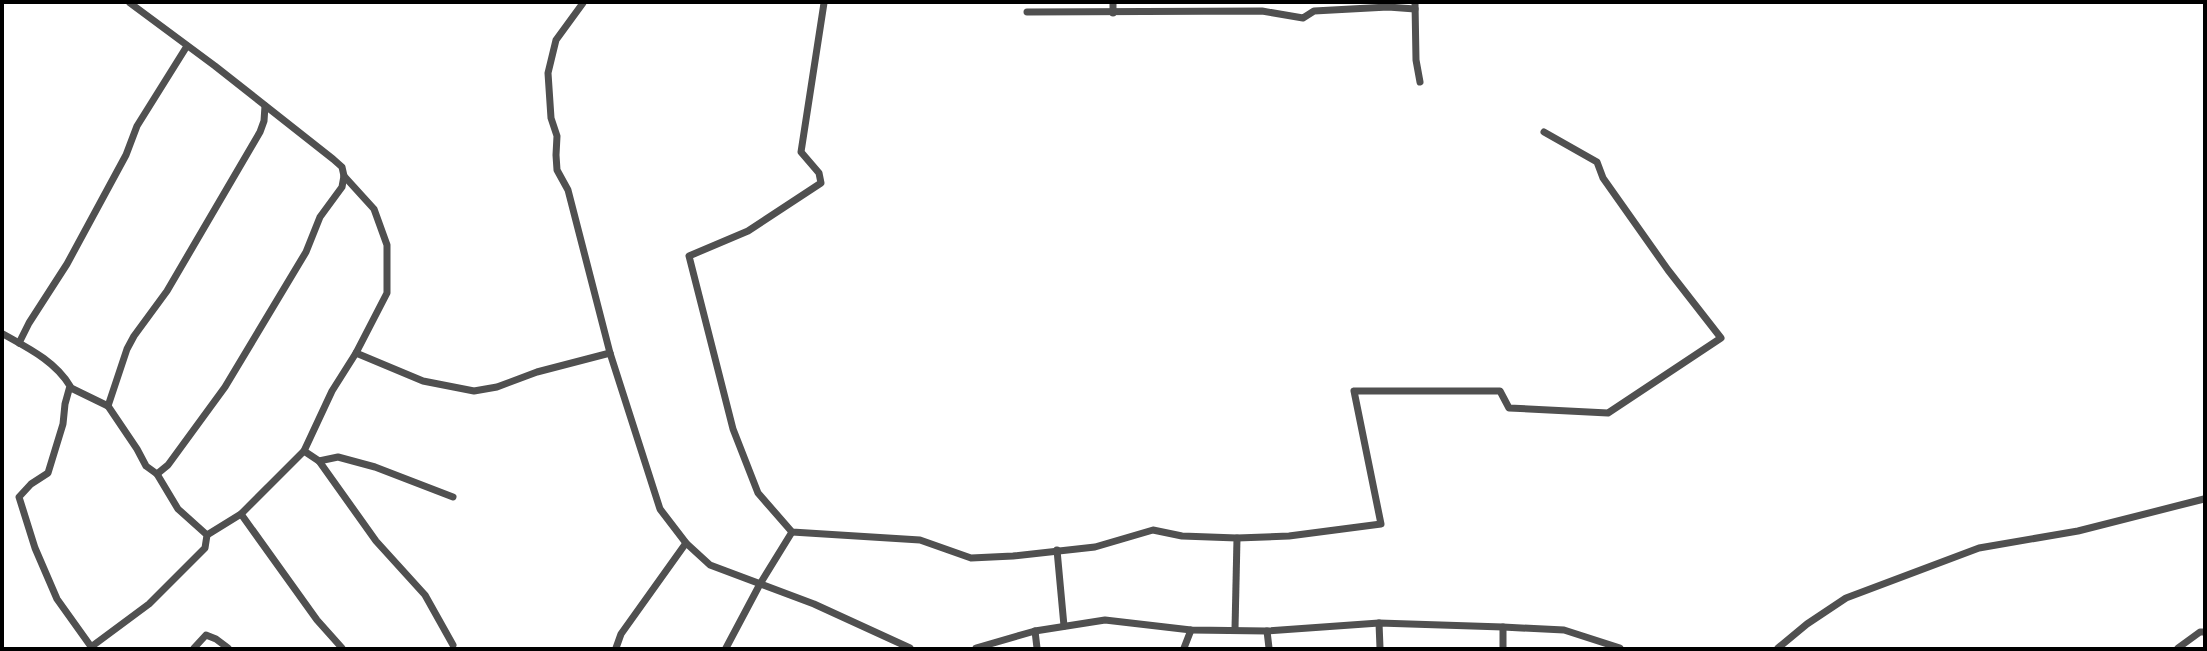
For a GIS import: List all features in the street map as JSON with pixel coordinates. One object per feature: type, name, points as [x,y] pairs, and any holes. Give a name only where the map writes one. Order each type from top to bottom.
[{"type":"street","points":[[130,3],[215,66],[338,163],[342,167],[344,176],[342,187],[316,227],[306,252],[225,387],[168,465],[157,474]]},
{"type":"street","points":[[583,3],[556,40],[548,73],[551,118],[557,136],[556,155],[558,170],[568,190],[610,353],[660,508],[686,543],[710,565],[814,604],[910,648]]},
{"type":"street","points":[[823,3],[801,152],[819,173],[821,183],[748,231],[689,256],[733,429],[758,493],[792,532],[920,540],[972,558],[1014,556],[1094,547],[1153,530],[1182,536],[1237,538],[1289,536],[1381,524],[1354,392],[1500,391],[1509,408],[1608,413],[1721,338],[1668,270],[1603,178],[1597,162],[1544,132]]},
{"type":"street","points":[[1113,3],[1113,13]]},
{"type":"street","points":[[1314,3],[1314,11]]},
{"type":"street","points":[[1027,12],[1072,11],[1113,13],[1262,11],[1303,18],[1314,11],[1415,6],[1416,60],[1420,82]]},
{"type":"street","points":[[19,343],[29,323],[67,264],[126,155],[140,120],[187,46]]},
{"type":"street","points":[[108,406],[127,349],[134,336],[167,291],[260,132],[264,121],[265,106]]},
{"type":"street","points":[[71,388],[65,404],[62,424],[48,473],[31,484],[19,497],[35,548],[57,599],[91,647],[149,604],[205,548],[207,535],[241,514],[304,451],[332,391],[356,353],[387,293],[387,245],[374,209],[344,176]]},
{"type":"street","points":[[3,334],[45,359],[62,373],[71,388],[108,406],[137,449],[146,466],[157,474],[178,510],[207,535]]},
{"type":"street","points":[[356,353],[423,381],[474,391],[497,387],[537,372],[610,353]]},
{"type":"street","points":[[304,451],[319,461],[376,541],[425,595],[453,645]]},
{"type":"street","points":[[319,461],[338,456],[375,467],[453,497]]},
{"type":"street","points":[[1778,648],[1807,624],[1846,598],[1979,548],[2078,530],[2204,499]]},
{"type":"street","points":[[241,514],[318,620],[342,648]]},
{"type":"street","points":[[726,648],[760,584],[792,532]]},
{"type":"street","points":[[1235,629],[1237,538]]},
{"type":"street","points":[[616,648],[621,634],[686,543]]},
{"type":"street","points":[[1057,550],[1064,626]]},
{"type":"street","points":[[976,648],[1035,631],[1105,620],[1191,630],[1235,629],[1267,631],[1380,623],[1564,630],[1620,648]]},
{"type":"street","points":[[1380,623],[1380,648]]},
{"type":"street","points":[[1503,627],[1503,648]]},
{"type":"street","points":[[1184,648],[1191,630]]},
{"type":"street","points":[[1035,631],[1037,648]]},
{"type":"street","points":[[1267,631],[1269,648]]},
{"type":"street","points":[[2178,648],[2200,632],[2204,632]]},
{"type":"street","points":[[194,648],[206,636],[216,638],[228,648]]}]
